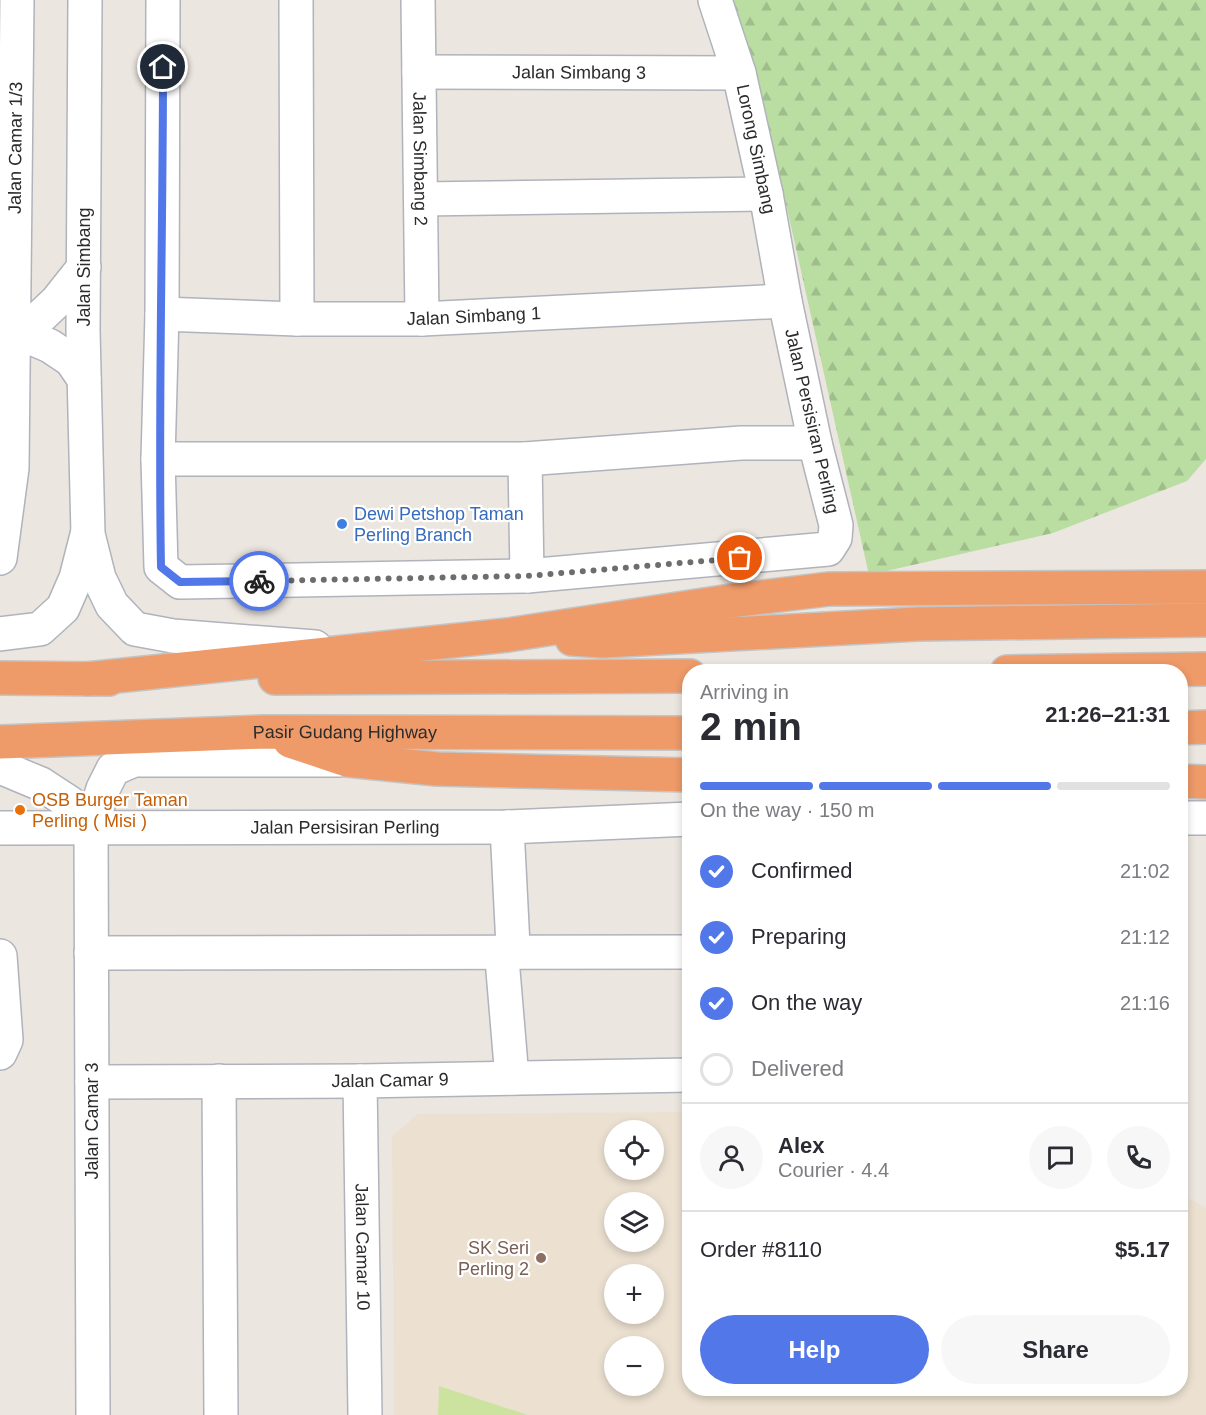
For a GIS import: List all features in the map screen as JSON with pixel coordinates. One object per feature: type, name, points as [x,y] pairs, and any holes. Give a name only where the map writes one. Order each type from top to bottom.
[{"type":"highway","points":[[87,679],[508,635],[711,603],[829,589],[1206,587]]},
{"type":"highway","points":[[508,635],[603,641],[918,624],[1206,620]]},
{"type":"highway","points":[[1188,669],[1206,669]]},
{"type":"highway","points":[[0,678],[682,676]]},
{"type":"highway","points":[[1188,728],[1206,727]]},
{"type":"highway","points":[[264,732],[346,760],[437,769],[682,775]]},
{"type":"highway","name":"Pasir Gudang Highway","points":[[0,742],[264,732],[682,733]]},
{"type":"highway","points":[[1188,781],[1206,782]]},
{"type":"street","name":"Jalan Camar 1/3","points":[[0,558],[6,468],[7,331],[17,0]]},
{"type":"street","name":"Jalan Simbang","points":[[85,0],[83,331],[88,534]]},
{"type":"street","points":[[163,0],[162,314],[158,459],[525,459],[741,443],[815,443]]},
{"type":"street","points":[[296,0],[297,319]]},
{"type":"street","name":"Jalan Simbang 2","points":[[418,0],[422,319]]},
{"type":"street","name":"Lorong Simbang","points":[[715,0],[740,73],[766,194],[784,301]]},
{"type":"street","name":"Jalan Simbang 3","points":[[419,72],[740,73]]},
{"type":"street","points":[[421,199],[766,194]]},
{"type":"street","points":[[7,331],[38,320],[57,301],[84,267]]},
{"type":"street","name":"Jalan Simbang 1","points":[[162,314],[297,319],[422,319],[784,301]]},
{"type":"street","name":"Jalan Persisiran Perling","points":[[158,459],[161,567],[180,582],[527,576],[828,549],[836,538],[836,525],[815,443],[784,301]]},
{"type":"street","points":[[7,331],[83,331]]},
{"type":"street","points":[[7,331],[50,346],[71,360],[84,379]]},
{"type":"street","points":[[525,459],[527,576]]},
{"type":"street","points":[[0,634],[40,629],[63,608],[76,578],[88,534]]},
{"type":"street","points":[[88,534],[99,578],[112,605],[135,629],[173,636],[358,651]]},
{"type":"street","name":"Jalan Camar 3","points":[[93,1415],[91,828],[103,789],[114,769],[134,760],[346,760]]},
{"type":"street","points":[[0,767],[51,790],[70,803],[91,828]]},
{"type":"street","points":[[1188,818],[1206,818]]},
{"type":"street","name":"Jalan Persisiran Perling","points":[[0,828],[507,827],[682,819]]},
{"type":"street","points":[[507,827],[513,946],[502,959],[512,1078]]},
{"type":"street","points":[[92,953],[682,952]]},
{"type":"street","points":[[0,956],[6,1040],[0,1053]]},
{"type":"street","name":"Jalan Camar 9","points":[[92,1082],[360,1081],[682,1075]]},
{"type":"street","points":[[219,1081],[221,1415]]},
{"type":"street","name":"Jalan Camar 10","points":[[360,1081],[365,1415]]},
{"type":"shaded area","name":"SK Seri Perling 2","points":[[682,1112],[682,1396],[1188,1396],[1188,1198],[1206,1208],[1206,1415],[394,1415],[392,1136],[418,1114]]},
{"type":"green space","points":[[732,0],[1206,0],[1206,459],[1187,481],[1053,533],[869,575],[761,92]]},
{"type":"green space","points":[[439,1386],[528,1415],[438,1415]]},
{"type":"way so far","points":[[259,581],[527,576],[740,558]]},
{"type":"place","name":"Dewi Petshop Taman Perling Branch","points":[[342,524]]},
{"type":"place","name":"OSB Burger Taman Perling ( Misi )","points":[[20,810]]},
{"type":"place","name":"SK Seri Perling 2","points":[[541,1258]]},
{"type":"route","points":[[163,67],[162,314],[158,459],[161,567],[180,582],[259,581]]}]
